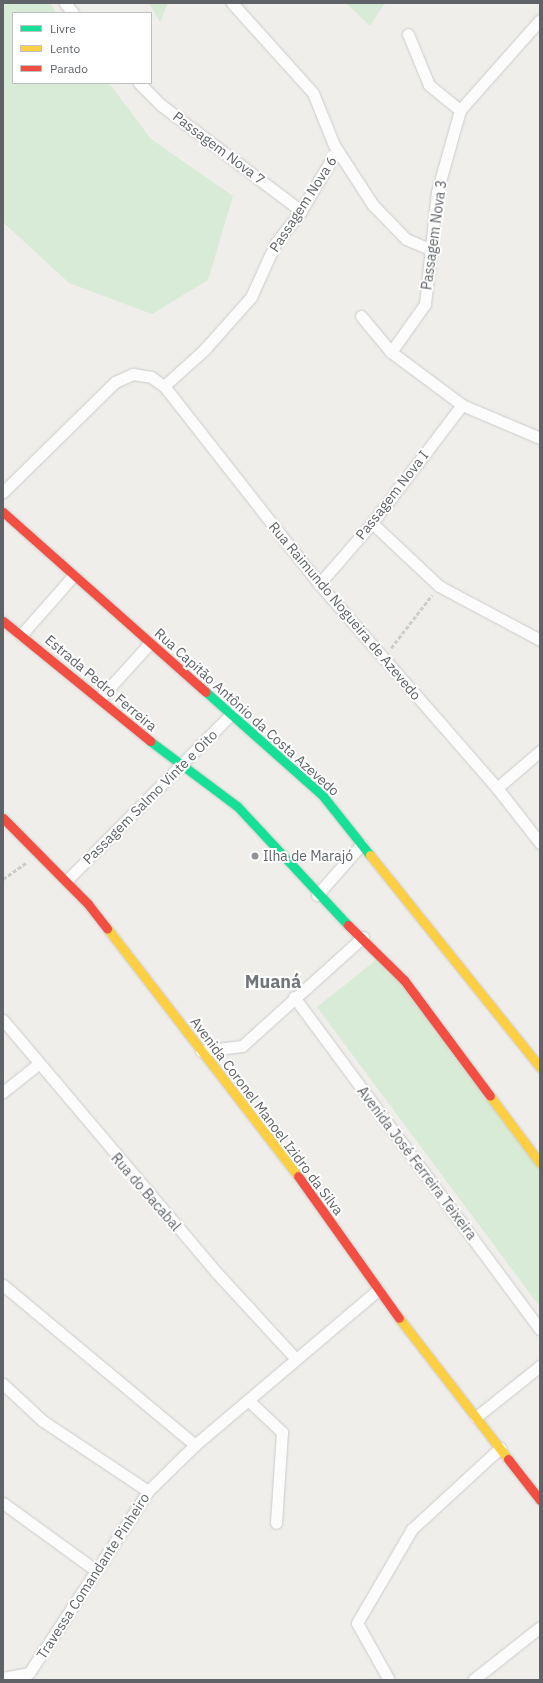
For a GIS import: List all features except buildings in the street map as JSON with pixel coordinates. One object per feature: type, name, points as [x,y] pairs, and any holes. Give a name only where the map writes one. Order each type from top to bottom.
[{"type":"street","points":[[65,3],[72,12]]},
{"type":"street","points":[[232,3],[313,93],[337,150],[373,205],[406,239],[429,249]]},
{"type":"street","name":"Passagem Nova 3","points":[[391,352],[425,304],[429,249],[437,192],[460,110],[540,20]]},
{"type":"street","points":[[408,34],[429,85],[460,110]]},
{"type":"street","name":"Passagem Nova 7","points":[[140,84],[161,105],[301,211]]},
{"type":"street","name":"Passagem Nova 6","points":[[164,386],[204,350],[251,297],[275,244],[301,211],[337,150]]},
{"type":"street","points":[[361,316],[391,352],[462,405],[540,438]]},
{"type":"street","name":"Rua Raimundo Nogueira de Azevedo","points":[[3,492],[115,382],[133,374],[151,377],[164,386],[319,584],[382,660],[497,788],[540,843]]},
{"type":"street","name":"Passagem Nova I","points":[[319,584],[372,523],[462,405]]},
{"type":"street","name":"Rua Capitão Antônio da Costa Azevedo","points":[[3,512],[73,576],[232,713],[324,796],[361,845],[540,1067]]},
{"type":"street","points":[[372,523],[439,586],[540,640]]},
{"type":"street","points":[[21,635],[73,576]]},
{"type":"street","name":"Estrada Pedro Ferreira","points":[[3,621],[100,698],[180,767],[237,806],[317,895],[363,937],[404,980],[540,1164]]},
{"type":"street","points":[[100,698],[150,643]]},
{"type":"street","name":"Passagem Salmo Vinte e Oito","points":[[67,880],[232,713]]},
{"type":"street","points":[[497,788],[540,751]]},
{"type":"street","name":"Avenida Coronel Manoel Izidro da Silva","points":[[3,818],[67,880],[293,1169],[378,1290],[540,1500]]},
{"type":"street","points":[[317,895],[361,845]]},
{"type":"street","points":[[201,1051],[242,1046],[294,997],[363,937]]},
{"type":"street","name":"Avenida José Ferreira Teixeira","points":[[294,997],[540,1329]]},
{"type":"street","name":"Rua do Bacabal","points":[[3,1020],[37,1065],[216,1272],[296,1359]]},
{"type":"street","points":[[3,1092],[37,1065]]},
{"type":"street","points":[[3,1285],[195,1445]]},
{"type":"street","name":"Travessa Comandante Pinheiro","points":[[3,1678],[29,1673],[94,1569],[148,1492],[195,1445],[378,1290]]},
{"type":"street","points":[[476,1417],[540,1366]]},
{"type":"street","points":[[3,1384],[43,1421],[148,1492]]},
{"type":"street","points":[[248,1400],[282,1432],[276,1523]]},
{"type":"street","points":[[389,1680],[357,1623],[412,1529],[500,1448]]},
{"type":"street","points":[[3,1503],[94,1569]]},
{"type":"street","points":[[473,1680],[540,1627]]},
{"type":"path","points":[[382,660],[439,586]]},
{"type":"path","points":[[3,879],[39,854]]},
{"type":"green space","points":[[3,3],[50,3],[56,12],[12,12],[12,84],[110,84],[151,139],[233,196],[208,280],[152,314],[69,283],[3,222]]},
{"type":"green space","points":[[149,3],[168,3],[160,22]]},
{"type":"green space","points":[[346,3],[385,3],[370,26]]},
{"type":"green space","points":[[380,957],[540,1163],[540,1307],[317,1007]]},
{"type":"traffic: fast","points":[[206,692],[323,796],[370,855]]},
{"type":"traffic: fast","points":[[150,741],[237,806],[348,925]]},
{"type":"traffic: slow","points":[[370,855],[540,1067]]},
{"type":"traffic: slow","points":[[107,928],[298,1176]]},
{"type":"traffic: slow","points":[[490,1096],[540,1163]]},
{"type":"traffic: slow","points":[[399,1318],[508,1459]]},
{"type":"traffic: jam","points":[[3,512],[206,692]]},
{"type":"traffic: jam","points":[[3,621],[150,741]]},
{"type":"traffic: jam","points":[[3,818],[88,904],[107,928]]},
{"type":"traffic: jam","points":[[348,925],[404,980],[490,1096]]},
{"type":"traffic: jam","points":[[298,1176],[399,1318]]},
{"type":"traffic: jam","points":[[508,1459],[540,1500]]},
{"type":"place","name":"Ilha de Marajó","points":[[255,856]]},
{"type":"district","name":"Muaná","points":[[273,982]]}]
